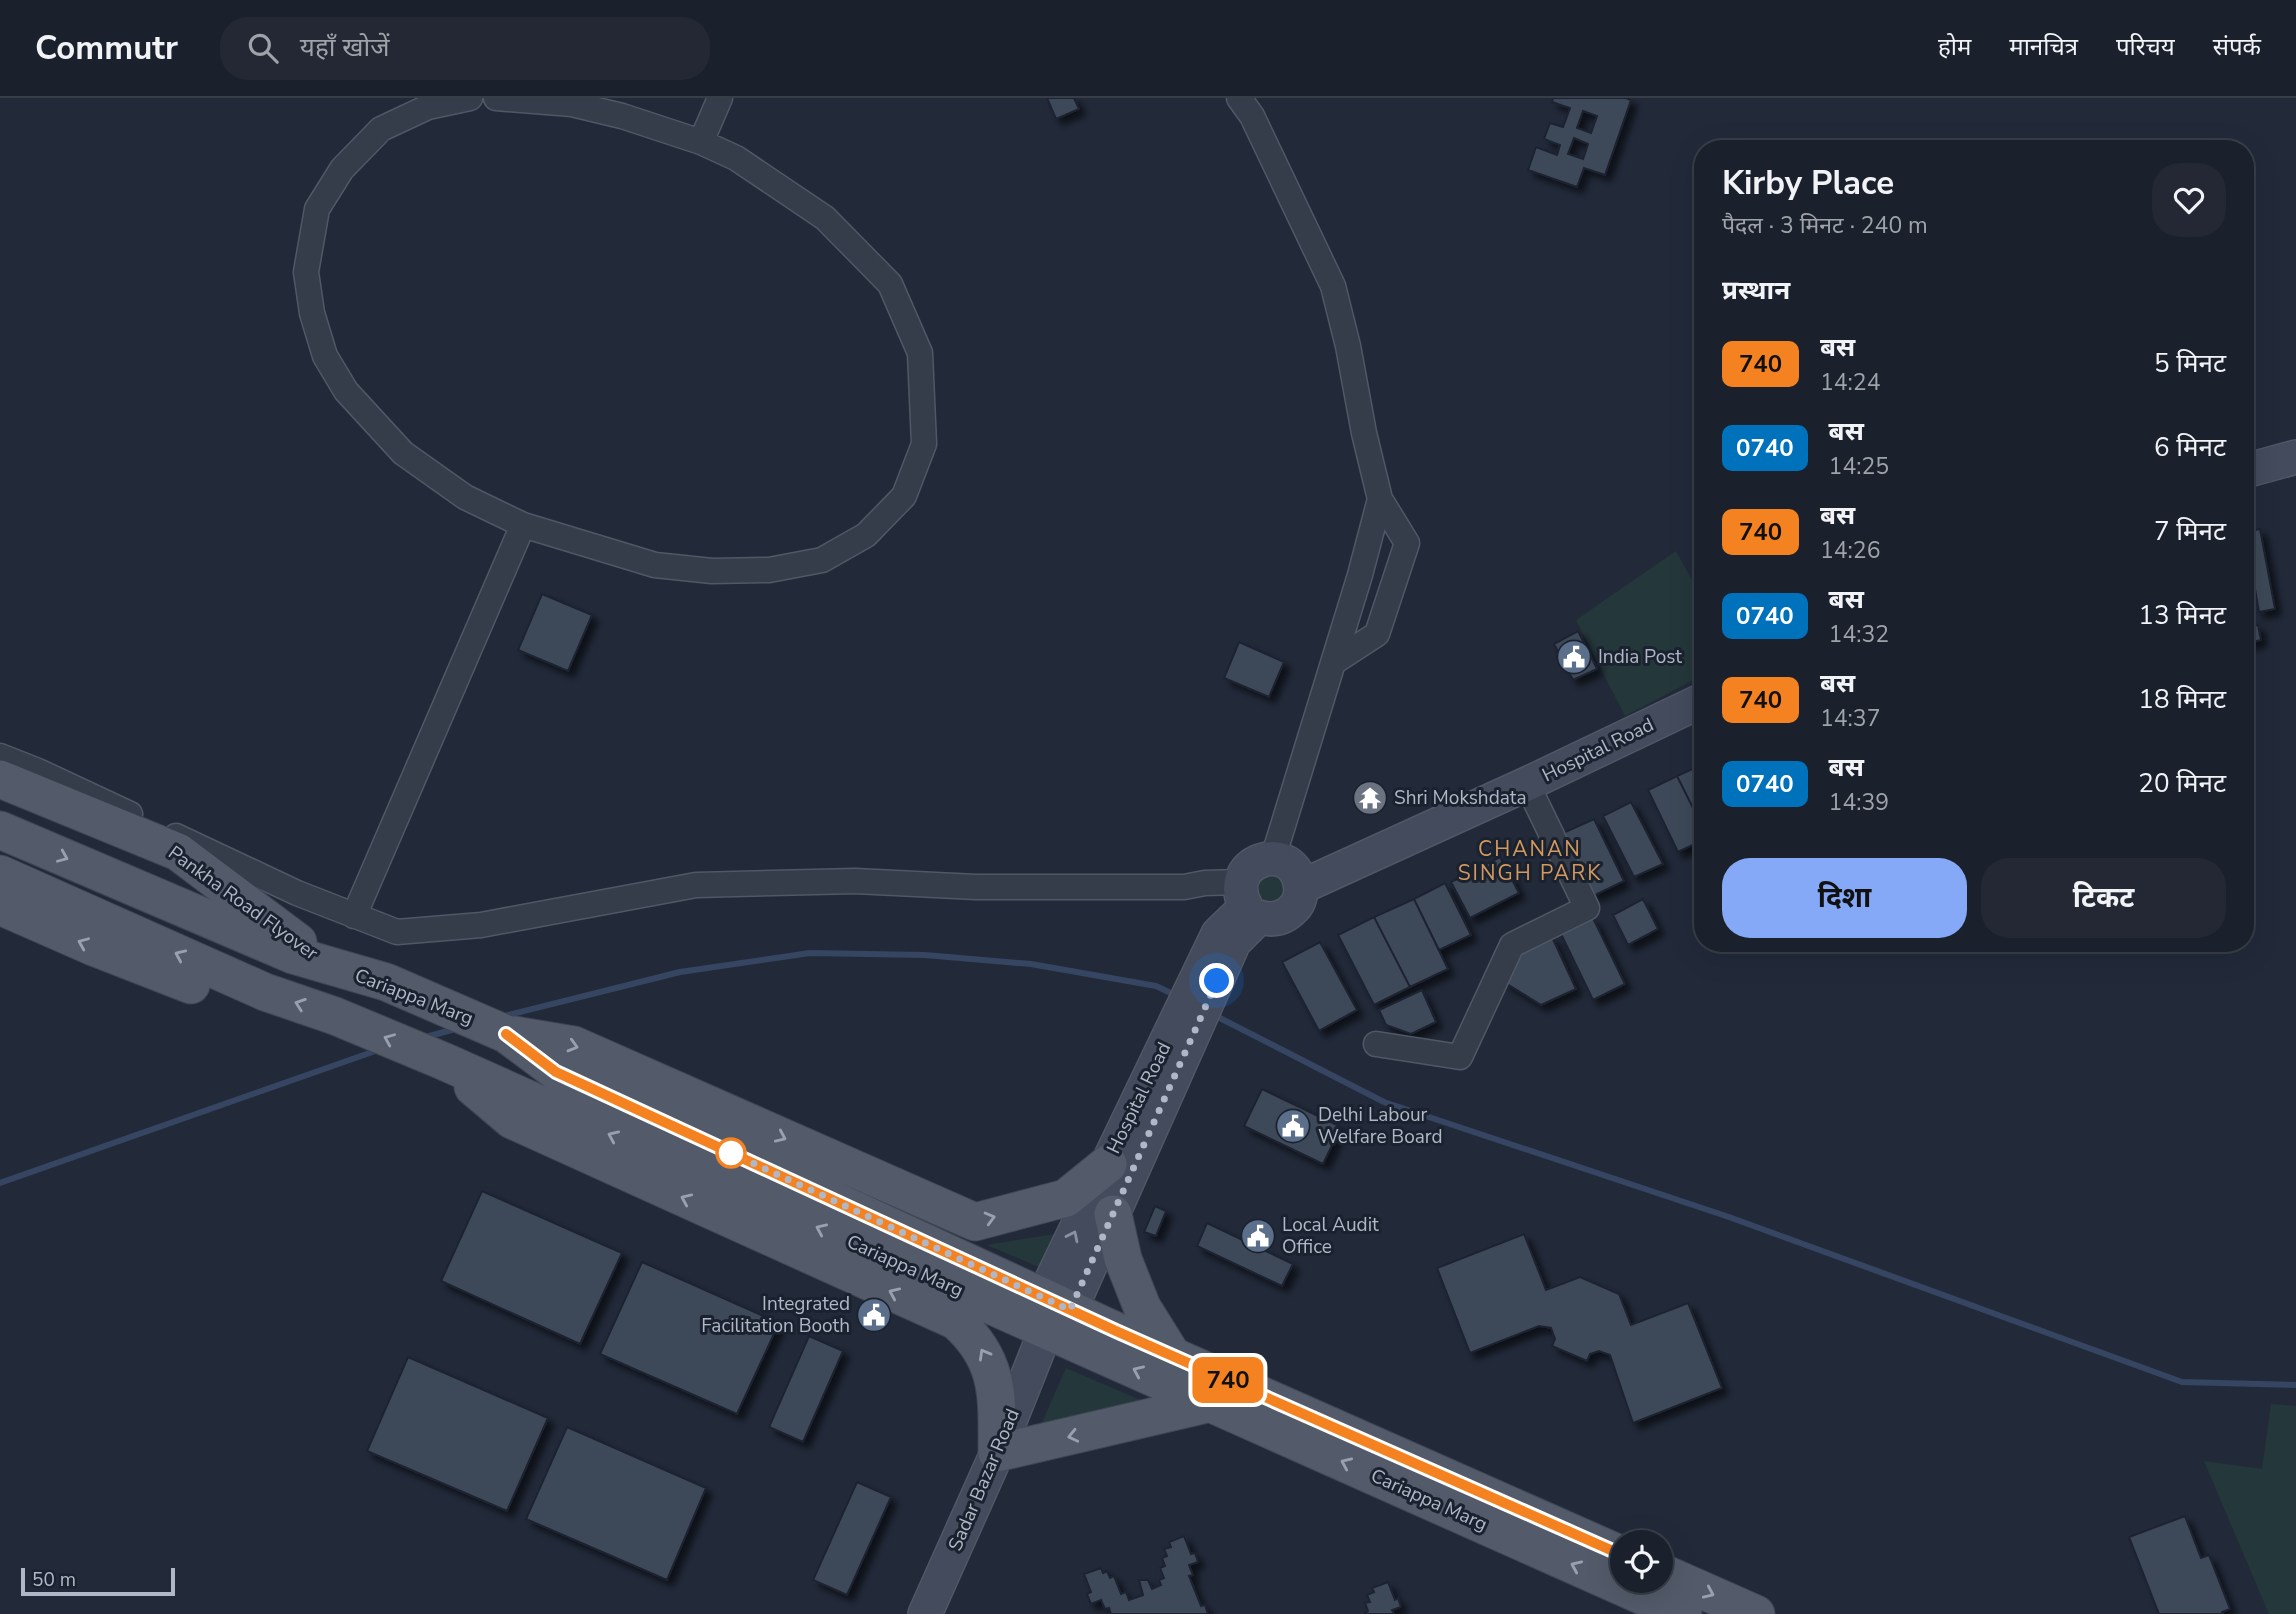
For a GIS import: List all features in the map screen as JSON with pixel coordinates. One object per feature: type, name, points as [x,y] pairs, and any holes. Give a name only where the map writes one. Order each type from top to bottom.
[{"type":"main road","name":"Pankha Road Flyover","points":[[0,779],[178,852],[329,965]]},
{"type":"main road","name":"Cariappa Marg","points":[[0,830],[293,955],[386,982],[506,1034],[556,1072],[1211,1403],[1491,1512],[1610,1551]]},
{"type":"main road","name":"Cariappa Marg","points":[[0,874],[265,992],[335,1016],[443,1061],[1050,1323],[1172,1355],[1491,1512],[1683,1614]]},
{"type":"main road","points":[[0,906],[91,946],[186,983],[220,994],[265,992]]},
{"type":"main road","points":[[506,1034],[574,1045],[975,1222],[1066,1198],[1108,1164]]},
{"type":"main road","points":[[443,1061],[512,1120],[956,1321],[980,1346],[994,1376],[997,1396],[997,1454],[1211,1403]]},
{"type":"main road","points":[[1113,1214],[1123,1259],[1138,1297],[1172,1355]]},
{"type":"main road","points":[[1673,1577],[1756,1614]]},
{"type":"street","points":[[470,98],[428,107],[381,130],[342,169],[317,209],[306,272],[312,313],[325,356],[346,391],[403,453],[465,498],[523,525],[655,565],[712,571],[769,570],[822,560],[866,535],[904,496],[924,444],[920,353],[890,284],[825,218],[736,158],[701,142],[622,116],[572,104],[496,98]]},
{"type":"street","points":[[701,142],[720,98]]},
{"type":"street","points":[[1240,98],[1252,116],[1333,286],[1380,499],[1408,543],[1377,634],[1334,662]]},
{"type":"street","points":[[2254,469],[2296,457]]},
{"type":"street","points":[[1273,858],[1334,662],[1380,499]]},
{"type":"street","points":[[354,916],[523,525]]},
{"type":"street","name":"Hospital Road","points":[[1301,887],[1694,704]]},
{"type":"street","points":[[0,757],[38,771],[297,893],[397,932],[481,925],[708,885],[855,881],[976,887],[1184,887],[1205,883],[1248,902],[1276,919],[1285,916],[1297,904],[1301,887],[1296,871],[1282,860],[1273,858],[1256,862],[1249,867],[1248,902]]},
{"type":"street","points":[[1376,1044],[1460,1057],[1512,945],[1587,908],[1527,784]]},
{"type":"street","name":"Hospital Road","points":[[1050,1323],[1113,1214],[1180,1038],[1217,958],[1218,934],[1248,902]]},
{"type":"street","name":"Hospital Road","points":[[1050,1323],[1108,1164],[1180,1038]]},
{"type":"street","name":"Sadar Bazar Road","points":[[925,1614],[997,1454],[1050,1323]]},
{"type":"green space","points":[[1676,551],[1694,584],[1694,680],[1625,716],[1576,620]]},
{"type":"green space","points":[[1271,876],[1281,880],[1285,890],[1281,900],[1271,904],[1261,900],[1257,890],[1261,880]]},
{"type":"green space","points":[[1055,1234],[1041,1268],[987,1245]]},
{"type":"green space","points":[[1066,1368],[1145,1402],[1037,1434]]},
{"type":"green space","points":[[2271,1404],[2296,1406],[2296,1614],[2269,1614],[2204,1461],[2262,1469]]},
{"type":"building","points":[[1047,98],[1074,98],[1079,109],[1056,119]]},
{"type":"building","points":[[1553,98],[1631,100],[1605,175],[1584,168],[1577,187],[1528,170],[1536,147],[1557,155],[1560,145],[1544,139],[1550,123],[1563,127],[1570,108],[1552,102]],"holes":[[[1583,111],[1597,116],[1591,133],[1577,128]],[[1574,138],[1588,144],[1583,159],[1568,154]]]},
{"type":"building","points":[[2260,529],[2275,609],[2259,612],[2254,583],[2254,530]]},
{"type":"building","points":[[542,594],[592,615],[568,671],[518,650]]},
{"type":"building","points":[[2258,625],[2261,640],[2254,642],[2254,626]]},
{"type":"building","points":[[1578,631],[1597,669],[1573,680],[1554,644]]},
{"type":"building","points":[[1239,642],[1284,662],[1269,697],[1224,678]]},
{"type":"building","points":[[1694,768],[1694,810],[1677,776]]},
{"type":"building","points":[[1677,776],[1694,810],[1694,844],[1678,852],[1648,790]]},
{"type":"building","points":[[1631,802],[1663,864],[1634,877],[1603,816]]},
{"type":"building","points":[[1594,819],[1624,881],[1593,896],[1563,833]]},
{"type":"building","points":[[1500,857],[1519,893],[1470,918],[1451,882]]},
{"type":"building","points":[[1445,883],[1471,935],[1439,950],[1414,899]]},
{"type":"building","points":[[1414,899],[1448,969],[1410,987],[1374,917]]},
{"type":"building","points":[[1643,899],[1658,929],[1628,945],[1613,915]]},
{"type":"building","points":[[1374,917],[1410,987],[1374,1005],[1338,935]]},
{"type":"building","points":[[1593,918],[1625,984],[1593,1000],[1561,934]]},
{"type":"building","points":[[1552,937],[1576,989],[1541,1005],[1504,982],[1525,949]]},
{"type":"building","points":[[1320,942],[1357,1010],[1319,1031],[1282,962]]},
{"type":"building","points":[[1422,990],[1436,1022],[1411,1034],[1386,1025],[1379,1010]]},
{"type":"building","name":"Delhi Labour Welfare Board","points":[[1262,1089],[1341,1127],[1323,1164],[1244,1126]]},
{"type":"building","points":[[482,1191],[622,1253],[580,1344],[441,1281]]},
{"type":"building","points":[[1155,1206],[1166,1211],[1156,1236],[1144,1232]]},
{"type":"building","points":[[1207,1223],[1293,1264],[1282,1286],[1197,1246]]},
{"type":"building","points":[[1524,1234],[1546,1290],[1580,1277],[1619,1294],[1631,1325],[1688,1303],[1722,1388],[1633,1423],[1610,1355],[1599,1351],[1590,1354],[1587,1361],[1552,1346],[1555,1339],[1551,1328],[1539,1326],[1470,1353],[1437,1268]]},
{"type":"building","points":[[642,1262],[779,1323],[737,1414],[600,1354]]},
{"type":"building","points":[[809,1336],[843,1351],[803,1442],[769,1427]]},
{"type":"building","points":[[408,1357],[548,1418],[507,1511],[367,1451]]},
{"type":"building","points":[[567,1427],[706,1488],[667,1580],[526,1519]]},
{"type":"building","points":[[857,1482],[891,1497],[847,1595],[813,1580]]},
{"type":"building","points":[[2185,1516],[2201,1558],[2209,1555],[2230,1609],[2222,1612],[2223,1614],[2159,1614],[2129,1537]]},
{"type":"building","points":[[1184,1536],[1191,1554],[1195,1553],[1198,1562],[1189,1565],[1193,1575],[1189,1576],[1201,1606],[1205,1605],[1208,1614],[1111,1614],[1101,1600],[1091,1604],[1087,1594],[1091,1592],[1084,1574],[1101,1568],[1103,1573],[1107,1571],[1110,1578],[1114,1576],[1121,1594],[1126,1592],[1129,1600],[1143,1595],[1139,1580],[1148,1580],[1152,1589],[1161,1585],[1159,1580],[1164,1578],[1160,1568],[1165,1566],[1162,1558],[1167,1556],[1164,1549],[1171,1547],[1169,1542]]},
{"type":"building","points":[[1388,1582],[1401,1607],[1392,1610],[1394,1614],[1364,1614],[1368,1611],[1365,1603],[1370,1602],[1367,1595],[1374,1592],[1372,1588]]},
{"type":"waterway","points":[[500,1017],[680,972],[810,953],[925,955],[1031,964],[1156,986],[1177,996]]},
{"type":"waterway","points":[[1212,1014],[1384,1102],[1729,1217],[2182,1382],[2296,1385]]},
{"type":"waterway","points":[[422,1038],[459,1028]]},
{"type":"waterway","points":[[0,1183],[378,1050]]},
{"type":"bus line","name":"740","points":[[506,1034],[556,1072],[1116,1331],[1610,1550]]},
{"type":"place","name":"India Post","points":[[1574,657]]},
{"type":"place","name":"Shri Mokshdata","points":[[1370,798]]},
{"type":"place","name":"Delhi Labour Welfare Board","points":[[1293,1126]]},
{"type":"place","name":"Local Audit Office","points":[[1258,1236]]},
{"type":"place","name":"Integrated Facilitation Booth","points":[[874,1315]]},
{"type":"district","name":"CHANAN SINGH PARK","points":[[1530,861]]},
{"type":"route","points":[[731,1153],[1070,1310],[1217,981]]}]
